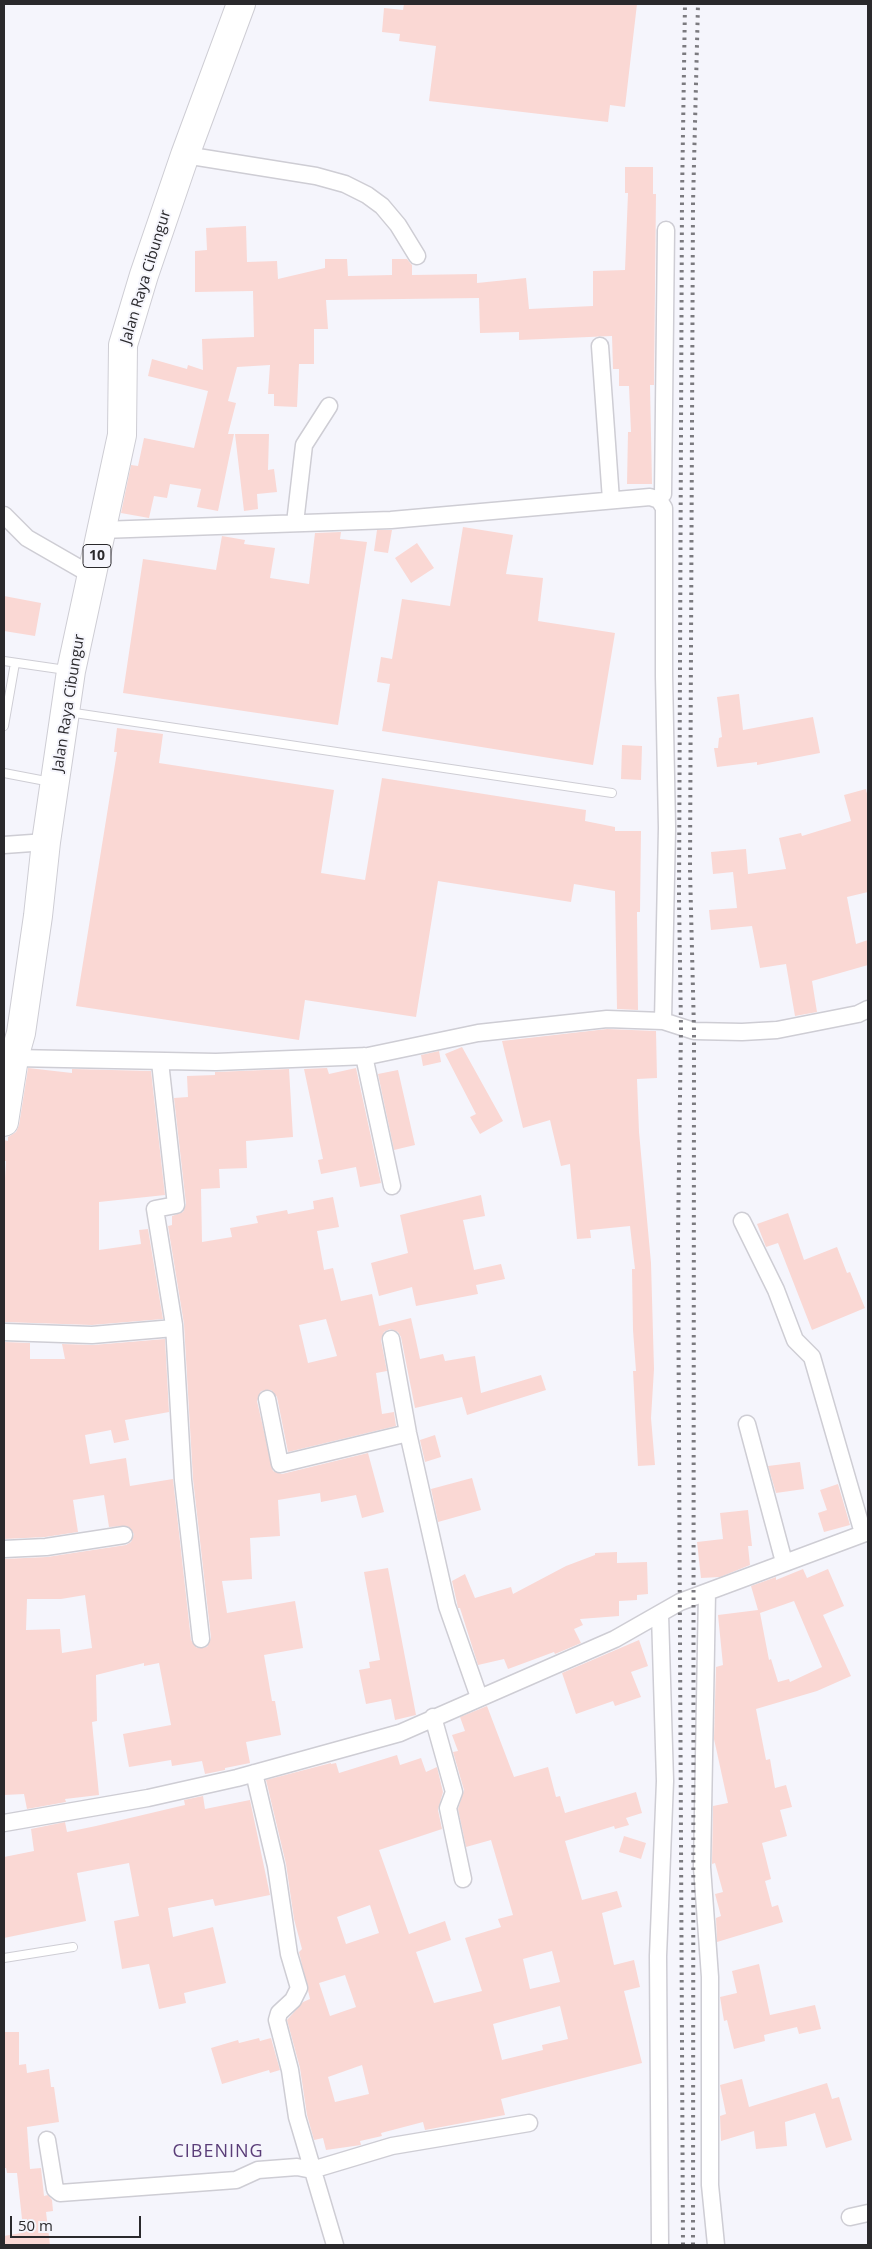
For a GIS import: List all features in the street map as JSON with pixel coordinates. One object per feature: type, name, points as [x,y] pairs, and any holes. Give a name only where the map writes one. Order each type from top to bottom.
[{"type":"highway","name":"Jalan Raya Cibungur","points":[[4,1122],[13,1040],[38,916],[46,842],[71,671],[122,435],[123,345],[144,275],[185,155],[241,4]]},
{"type":"street","points":[[185,155],[316,176],[345,184],[368,195],[382,206],[398,225],[417,256]]},
{"type":"street","points":[[656,499],[663,494],[666,230]]},
{"type":"street","points":[[600,346],[611,500]]},
{"type":"street","points":[[295,524],[304,445],[329,406]]},
{"type":"street","points":[[101,530],[390,520],[611,500],[650,497],[656,499],[664,508],[664,676],[668,880],[662,993],[663,1021]]},
{"type":"street","points":[[11,523],[27,538],[93,576]]},
{"type":"street","points":[[4,845],[46,842]]},
{"type":"street","points":[[13,1040],[160,1062],[216,1062],[364,1056],[478,1033],[607,1018],[663,1021],[694,1031],[759,1031],[786,1028],[868,1009]]},
{"type":"street","points":[[364,1056],[392,1186]]},
{"type":"street","points":[[160,1062],[176,1205],[155,1209],[174,1328],[183,1480],[200,1639]]},
{"type":"street","points":[[4,1823],[148,1798],[254,1773],[400,1733],[615,1639],[680,1602],[866,1533],[812,1357],[795,1340],[776,1290],[742,1221]]},
{"type":"street","points":[[4,1332],[92,1335],[174,1328]]},
{"type":"street","points":[[391,1339],[408,1433],[447,1606],[479,1697]]},
{"type":"street","points":[[267,1399],[280,1464],[408,1433]]},
{"type":"street","points":[[747,1424],[784,1562]]},
{"type":"street","points":[[4,1549],[46,1547],[124,1535]]},
{"type":"street","points":[[707,1592],[702,1867],[710,1976],[710,2185],[716,2245]]},
{"type":"street","points":[[660,1614],[665,1780],[658,1956],[660,2245]]},
{"type":"street","points":[[434,1717],[454,1792],[448,1808],[463,1879]]},
{"type":"street","points":[[254,1773],[276,1866],[289,1954],[298,1980],[298,1992],[282,2009],[277,2020],[290,2070],[297,2118],[336,2245]]},
{"type":"street","points":[[47,2140],[54,2189],[60,2193],[236,2180],[258,2170],[297,2167],[312,2170],[392,2146],[529,2123]]},
{"type":"street","points":[[850,2217],[868,2213]]},
{"type":"lane","points":[[4,661],[71,671]]},
{"type":"lane","points":[[4,726],[15,663]]},
{"type":"lane","points":[[66,712],[612,793]]},
{"type":"lane","points":[[4,773],[55,782]]},
{"type":"lane","points":[[4,1958],[73,1947]]},
{"type":"building","points":[[404,4],[637,4],[625,107],[610,105],[608,122],[429,101],[436,46],[399,41],[400,34],[382,32],[384,8],[403,10]]},
{"type":"building","points":[[625,167],[653,167],[653,194],[656,194],[654,385],[650,385],[652,484],[627,484],[628,432],[631,432],[629,386],[619,386],[619,369],[613,369],[612,336],[519,340],[519,332],[480,333],[479,298],[326,300],[328,329],[314,329],[314,364],[299,364],[297,407],[274,406],[274,394],[268,394],[270,365],[237,367],[228,401],[236,403],[228,434],[234,434],[218,511],[197,507],[201,489],[170,484],[167,498],[154,496],[149,518],[121,513],[131,465],[138,466],[144,438],[194,448],[208,391],[148,376],[152,359],[187,369],[188,365],[203,370],[202,339],[254,337],[253,291],[195,292],[195,251],[207,250],[206,228],[246,226],[247,262],[277,261],[278,279],[325,268],[325,259],[347,259],[348,276],[392,275],[392,259],[407,259],[412,265],[412,275],[477,274],[477,283],[526,278],[529,309],[593,306],[593,271],[625,270],[628,193],[625,193]]},
{"type":"building","points":[[235,434],[269,434],[268,470],[274,469],[277,492],[257,494],[258,509],[244,511]]},
{"type":"building","points":[[463,527],[513,535],[506,574],[543,578],[538,621],[615,633],[593,765],[382,731],[390,684],[377,682],[381,657],[392,659],[402,599],[450,606]]},
{"type":"building","points":[[377,530],[392,530],[388,553],[374,551]]},
{"type":"building","points":[[341,532],[340,539],[367,542],[338,725],[123,693],[143,559],[216,570],[222,536],[245,540],[244,544],[275,548],[270,578],[309,584],[315,533]]},
{"type":"building","points":[[417,543],[434,568],[411,583],[395,558]]},
{"type":"building","points":[[4,596],[41,603],[35,636],[4,631]]},
{"type":"building","points":[[739,694],[743,730],[813,717],[820,753],[757,765],[757,762],[717,767],[714,748],[718,748],[719,738],[722,737],[717,697]]},
{"type":"building","points":[[117,728],[163,734],[159,763],[334,790],[321,873],[365,880],[382,778],[586,810],[585,821],[615,827],[615,831],[641,831],[640,912],[637,912],[638,1010],[617,1009],[615,891],[574,884],[571,902],[438,881],[416,1017],[305,1000],[299,1040],[76,1006],[117,752],[114,752]]},
{"type":"building","points":[[622,745],[642,746],[641,780],[621,779]]},
{"type":"building","points":[[866,789],[868,798],[868,892],[847,897],[856,944],[868,940],[868,965],[812,981],[817,1012],[795,1016],[786,964],[760,968],[752,926],[711,930],[709,910],[737,908],[733,872],[713,874],[711,852],[746,849],[748,874],[786,869],[779,838],[801,833],[802,836],[851,821],[844,795]]},
{"type":"building","points":[[607,1029],[656,1031],[657,1078],[637,1079],[639,1132],[651,1263],[654,1369],[651,1418],[655,1465],[638,1466],[633,1371],[636,1371],[632,1269],[635,1269],[630,1226],[590,1230],[591,1238],[577,1239],[570,1164],[561,1166],[550,1120],[523,1128],[502,1041]]},
{"type":"building","points":[[462,1047],[503,1121],[480,1134],[470,1117],[476,1114],[445,1054]]},
{"type":"building","points":[[439,1051],[441,1062],[423,1066],[421,1055]]},
{"type":"building","points":[[28,1068],[72,1073],[72,1069],[151,1071],[165,1195],[99,1202],[99,1250],[141,1244],[139,1230],[148,1229],[163,1319],[92,1325],[4,1322],[4,1195],[6,1161],[4,1161],[4,1140],[8,1141],[8,1137],[16,1132],[19,1125]]},
{"type":"building","points":[[327,1068],[329,1074],[356,1068],[381,1183],[360,1187],[356,1167],[321,1174],[318,1160],[323,1159],[304,1069]]},
{"type":"building","points":[[289,1069],[293,1137],[246,1141],[247,1168],[219,1169],[220,1188],[201,1189],[202,1242],[232,1237],[230,1228],[258,1223],[256,1216],[287,1210],[288,1214],[314,1209],[313,1201],[333,1197],[339,1227],[317,1231],[324,1270],[333,1268],[341,1301],[372,1294],[379,1326],[411,1318],[420,1359],[443,1354],[445,1361],[475,1356],[481,1393],[541,1375],[546,1390],[467,1415],[462,1397],[415,1408],[401,1337],[398,1332],[390,1329],[384,1332],[381,1340],[387,1371],[376,1373],[382,1414],[394,1412],[396,1426],[288,1452],[277,1397],[271,1390],[261,1391],[257,1401],[273,1471],[282,1474],[368,1453],[384,1512],[362,1518],[356,1495],[321,1502],[320,1493],[278,1500],[280,1536],[250,1538],[252,1579],[222,1581],[227,1613],[295,1601],[303,1648],[264,1655],[272,1701],[275,1701],[281,1735],[246,1742],[250,1763],[225,1768],[225,1770],[205,1774],[202,1761],[172,1766],[171,1760],[129,1767],[123,1734],[171,1725],[159,1663],[144,1666],[144,1663],[96,1675],[97,1721],[92,1722],[99,1795],[65,1799],[66,1802],[27,1809],[24,1794],[4,1795],[4,1559],[47,1557],[126,1545],[131,1542],[134,1534],[127,1526],[109,1527],[104,1495],[73,1500],[78,1532],[45,1537],[4,1539],[4,1342],[30,1343],[30,1359],[65,1359],[62,1344],[93,1345],[165,1339],[169,1412],[125,1420],[129,1440],[114,1443],[111,1430],[85,1435],[90,1464],[126,1458],[130,1486],[173,1479],[191,1640],[197,1648],[207,1647],[211,1638],[193,1479],[184,1324],[168,1226],[172,1225],[172,1216],[183,1212],[186,1204],[174,1098],[188,1097],[187,1076],[215,1075],[215,1072]],"holes":[[[326,1319],[337,1356],[308,1363],[299,1325]],[[85,1595],[92,1648],[62,1653],[60,1629],[26,1630],[27,1599],[61,1599]]]},
{"type":"building","points":[[398,1070],[415,1145],[394,1150],[378,1074]]},
{"type":"building","points":[[481,1195],[485,1216],[463,1220],[474,1270],[501,1264],[505,1279],[476,1285],[478,1294],[416,1306],[412,1287],[379,1296],[371,1263],[408,1253],[400,1215]]},
{"type":"building","points":[[788,1213],[804,1260],[837,1247],[847,1273],[850,1272],[865,1308],[812,1330],[778,1243],[766,1247],[757,1224]]},
{"type":"building","points":[[435,1435],[441,1457],[425,1462],[420,1440]]},
{"type":"building","points":[[800,1462],[804,1489],[776,1493],[768,1466]]},
{"type":"building","points":[[472,1478],[481,1510],[438,1522],[431,1489]]},
{"type":"building","points":[[838,1484],[850,1525],[824,1532],[818,1513],[827,1510],[820,1490]]},
{"type":"building","points":[[748,1510],[752,1546],[748,1546],[750,1565],[720,1577],[701,1578],[697,1542],[723,1539],[720,1513]]},
{"type":"building","points":[[617,1552],[617,1563],[647,1562],[648,1594],[637,1595],[637,1600],[619,1601],[619,1616],[580,1619],[583,1625],[574,1629],[581,1643],[555,1654],[554,1652],[508,1669],[504,1659],[478,1665],[460,1608],[458,1608],[452,1581],[465,1574],[475,1598],[511,1587],[513,1594],[566,1566],[595,1555],[595,1553]]},
{"type":"building","points":[[388,1568],[416,1715],[395,1720],[391,1699],[366,1704],[359,1670],[370,1668],[369,1662],[380,1660],[364,1572]]},
{"type":"building","points":[[803,1569],[807,1578],[828,1569],[844,1606],[823,1615],[851,1676],[817,1691],[756,1709],[766,1760],[770,1759],[775,1788],[786,1785],[792,1807],[780,1810],[787,1836],[762,1843],[771,1879],[765,1881],[772,1907],[778,1905],[783,1922],[717,1942],[716,1918],[721,1916],[715,1894],[723,1892],[715,1863],[712,1864],[713,1806],[728,1803],[714,1739],[716,1667],[723,1665],[718,1615],[758,1610],[751,1586],[776,1577],[776,1580]],"holes":[[[794,1601],[822,1667],[790,1682],[789,1679],[778,1682],[771,1659],[769,1660],[760,1613]]]},
{"type":"building","points":[[639,1640],[648,1666],[631,1672],[641,1697],[615,1706],[613,1701],[576,1714],[562,1673]]},
{"type":"building","points":[[487,1706],[514,1777],[548,1767],[556,1797],[560,1796],[565,1813],[636,1792],[642,1813],[626,1818],[629,1825],[615,1829],[614,1826],[565,1841],[582,1900],[617,1891],[622,1907],[602,1913],[614,1965],[634,1960],[640,1987],[624,1991],[642,2063],[501,2099],[505,2115],[425,2130],[423,2122],[381,2133],[382,2136],[360,2141],[361,2145],[326,2150],[323,2138],[314,2140],[307,2115],[300,2068],[287,2020],[303,2002],[310,1999],[299,1952],[302,1949],[294,1919],[286,1864],[266,1780],[331,1763],[336,1763],[339,1773],[397,1755],[400,1765],[421,1758],[426,1772],[437,1767],[443,1792],[438,1810],[442,1829],[379,1850],[409,1934],[445,1921],[451,1940],[416,1952],[434,2003],[482,1991],[465,1938],[501,1927],[498,1919],[513,1915],[491,1840],[466,1847],[458,1809],[464,1790],[453,1752],[458,1751],[452,1735],[465,1731],[460,1717]],"holes":[[[370,1905],[379,1933],[346,1944],[337,1917]],[[552,1951],[560,1982],[530,1989],[523,1959]],[[345,1975],[356,2007],[330,2016],[319,1983]],[[560,2006],[568,2039],[542,2045],[543,2050],[502,2060],[493,2024]],[[362,2065],[369,2094],[335,2102],[328,2077]]]},
{"type":"building","points":[[203,1796],[205,1809],[250,1800],[270,1895],[215,1906],[213,1899],[168,1908],[173,1937],[213,1927],[226,1983],[184,1993],[186,2003],[159,2009],[149,1964],[122,1969],[114,1921],[139,1916],[129,1863],[77,1873],[86,1921],[4,1938],[4,1857],[34,1851],[31,1829],[65,1822],[67,1832],[185,1805],[184,1800]]},
{"type":"building","points":[[624,1836],[646,1843],[641,1859],[619,1852]]},
{"type":"building","points":[[759,1964],[770,2015],[815,2005],[821,2029],[799,2034],[797,2027],[764,2035],[765,2041],[734,2049],[727,2020],[724,2021],[720,1997],[737,1993],[732,1971]]},
{"type":"building","points":[[4,2032],[19,2032],[19,2065],[26,2064],[27,2073],[49,2069],[51,2087],[54,2087],[59,2122],[27,2127],[30,2169],[41,2168],[44,2196],[48,2195],[52,2200],[53,2211],[46,2212],[50,2245],[4,2245],[4,2236],[21,2233],[19,2219],[22,2219],[17,2173],[7,2173],[6,2168],[4,2168]]},
{"type":"building","points":[[259,2038],[260,2041],[271,2038],[280,2070],[270,2073],[269,2070],[222,2084],[211,2048],[238,2040],[239,2043]]},
{"type":"building","points":[[742,2079],[749,2107],[827,2083],[832,2099],[839,2097],[852,2140],[826,2148],[815,2113],[785,2122],[787,2146],[756,2149],[754,2131],[721,2141],[720,2116],[726,2114],[720,2085]]},
{"type":"railway","points":[[683,2245],[678,1236],[681,1028],[679,898],[682,197],[685,4]]},
{"type":"railway","points":[[693,2245],[694,1031],[690,870],[693,203],[698,4]]},
{"type":"district","name":"CIBENING","points":[[218,2152]]}]
